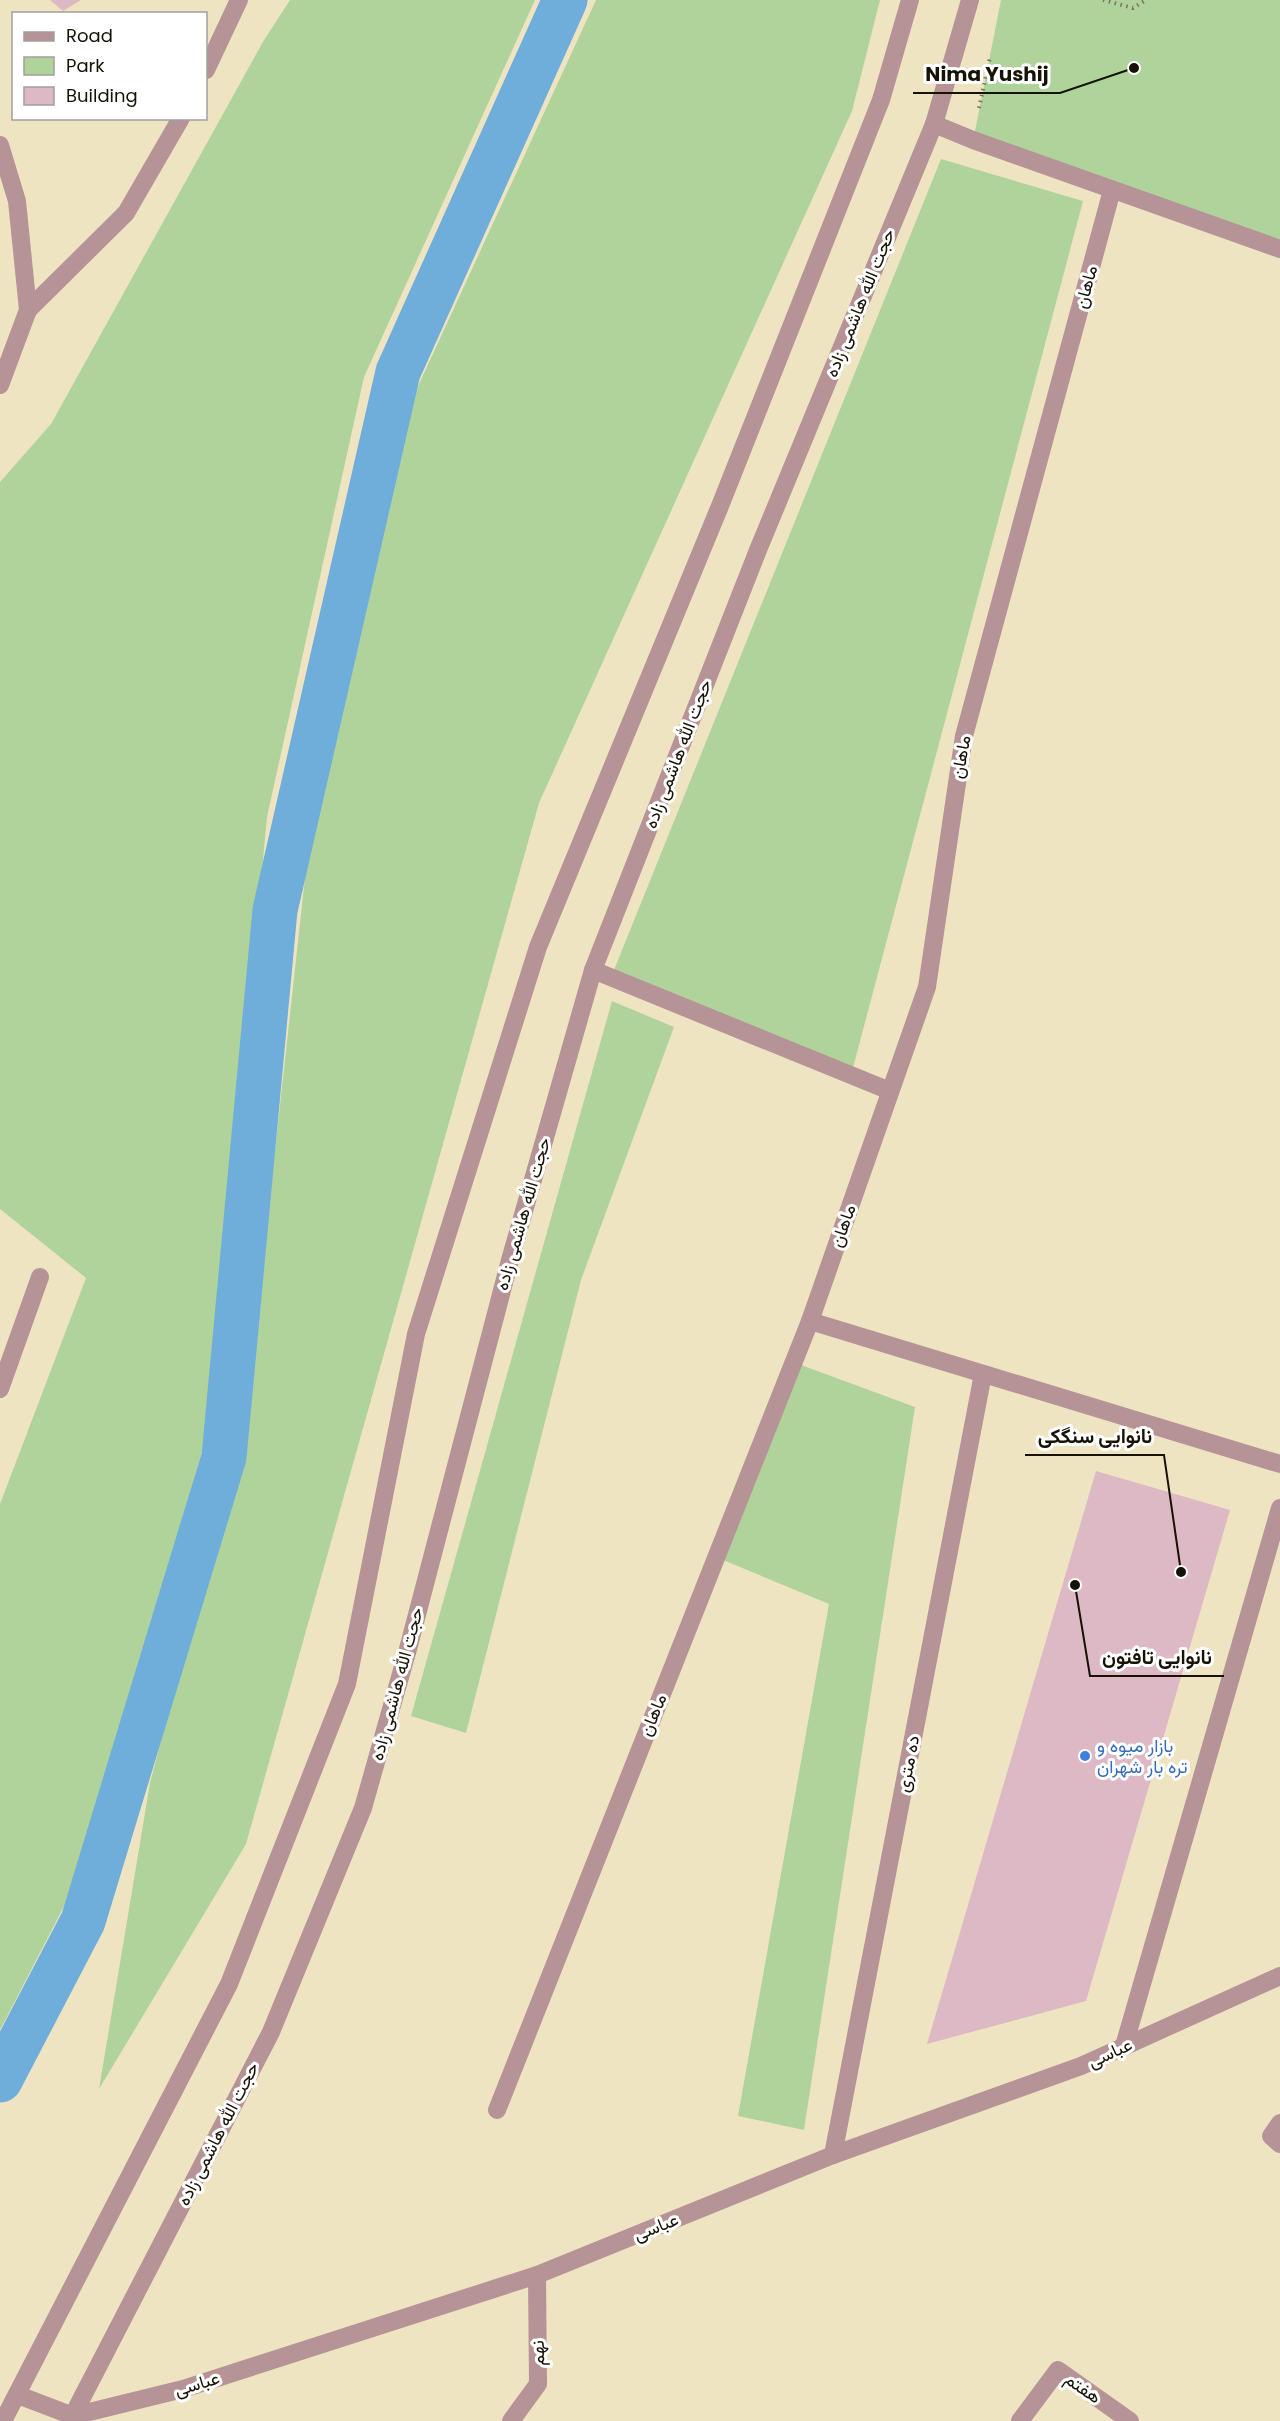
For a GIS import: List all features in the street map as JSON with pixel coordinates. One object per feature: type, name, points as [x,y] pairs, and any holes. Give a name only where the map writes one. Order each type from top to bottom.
[{"type":"street","points":[[207,68],[239,0]]},
{"type":"street","points":[[3,2421],[229,1984],[347,1684],[416,1334],[538,946],[720,506],[872,122],[910,0]]},
{"type":"street","name":"حجت الله هاشمی زاده","points":[[71,2418],[271,2032],[363,1808],[408,1649],[510,1260],[593,970],[758,550],[934,124],[970,0]]},
{"type":"street","points":[[0,385],[28,310],[126,213],[180,120]]},
{"type":"street","points":[[934,124],[1280,249]]},
{"type":"street","points":[[0,145],[17,201],[28,310]]},
{"type":"street","name":"ماهان","points":[[497,2110],[810,1321],[927,987],[964,736],[1112,190]]},
{"type":"street","points":[[593,970],[890,1091]]},
{"type":"street","points":[[0,1389],[40,1277]]},
{"type":"street","points":[[810,1321],[1280,1464]]},
{"type":"street","name":"ده متری","points":[[833,2155],[983,1374]]},
{"type":"street","points":[[1124,2046],[1280,1508]]},
{"type":"street","name":"عباسی","points":[[71,2418],[183,2389],[537,2276],[833,2155],[1081,2066],[1280,1976]]},
{"type":"street","points":[[1280,2123],[1270,2136],[1280,2144]]},
{"type":"street","name":"نهم","points":[[511,2421],[538,2384],[537,2276]]},
{"type":"street","name":"هفتم","points":[[1020,2421],[1058,2370],[1130,2421]]},
{"type":"street","points":[[18,2395],[71,2418]]},
{"type":"path","points":[[1102,0],[1133,8],[1146,0]]},
{"type":"path","points":[[973,140],[992,47]]},
{"type":"green space","points":[[290,0],[535,0],[364,377],[267,817],[210,1424],[75,1885],[0,2030],[0,1504],[86,1278],[0,1209],[0,482],[51,424],[264,40]]},
{"type":"green space","points":[[596,0],[880,0],[852,111],[539,803],[246,1844],[99,2089],[150,1783],[246,1415],[310,832],[413,397]]},
{"type":"green space","points":[[1001,0],[1280,0],[1280,247],[974,136]]},
{"type":"green space","points":[[941,159],[1083,201],[850,1079],[614,970]]},
{"type":"green space","points":[[612,1001],[674,1027],[581,1280],[466,1733],[411,1716]]},
{"type":"green space","points":[[793,1362],[915,1407],[804,2130],[738,2116],[829,1604],[716,1557]]},
{"type":"building","points":[[50,0],[81,0],[63,11]]},
{"type":"building","name":"بازار میوه و تره بار شهران","points":[[1096,1471],[1230,1510],[1086,2001],[927,2044]]},
{"type":"waterway","points":[[0,2080],[83,1921],[224,1457],[275,910],[398,372],[565,0]]},
{"type":"place","name":"Nima Yushij","points":[[1134,68]]},
{"type":"place","name":"نانوایی سنگکی","points":[[1181,1572]]},
{"type":"place","name":"نانوایی تافتون","points":[[1075,1585]]},
{"type":"place","name":"بازار میوه و تره بار شهران","points":[[1085,1756]]}]
